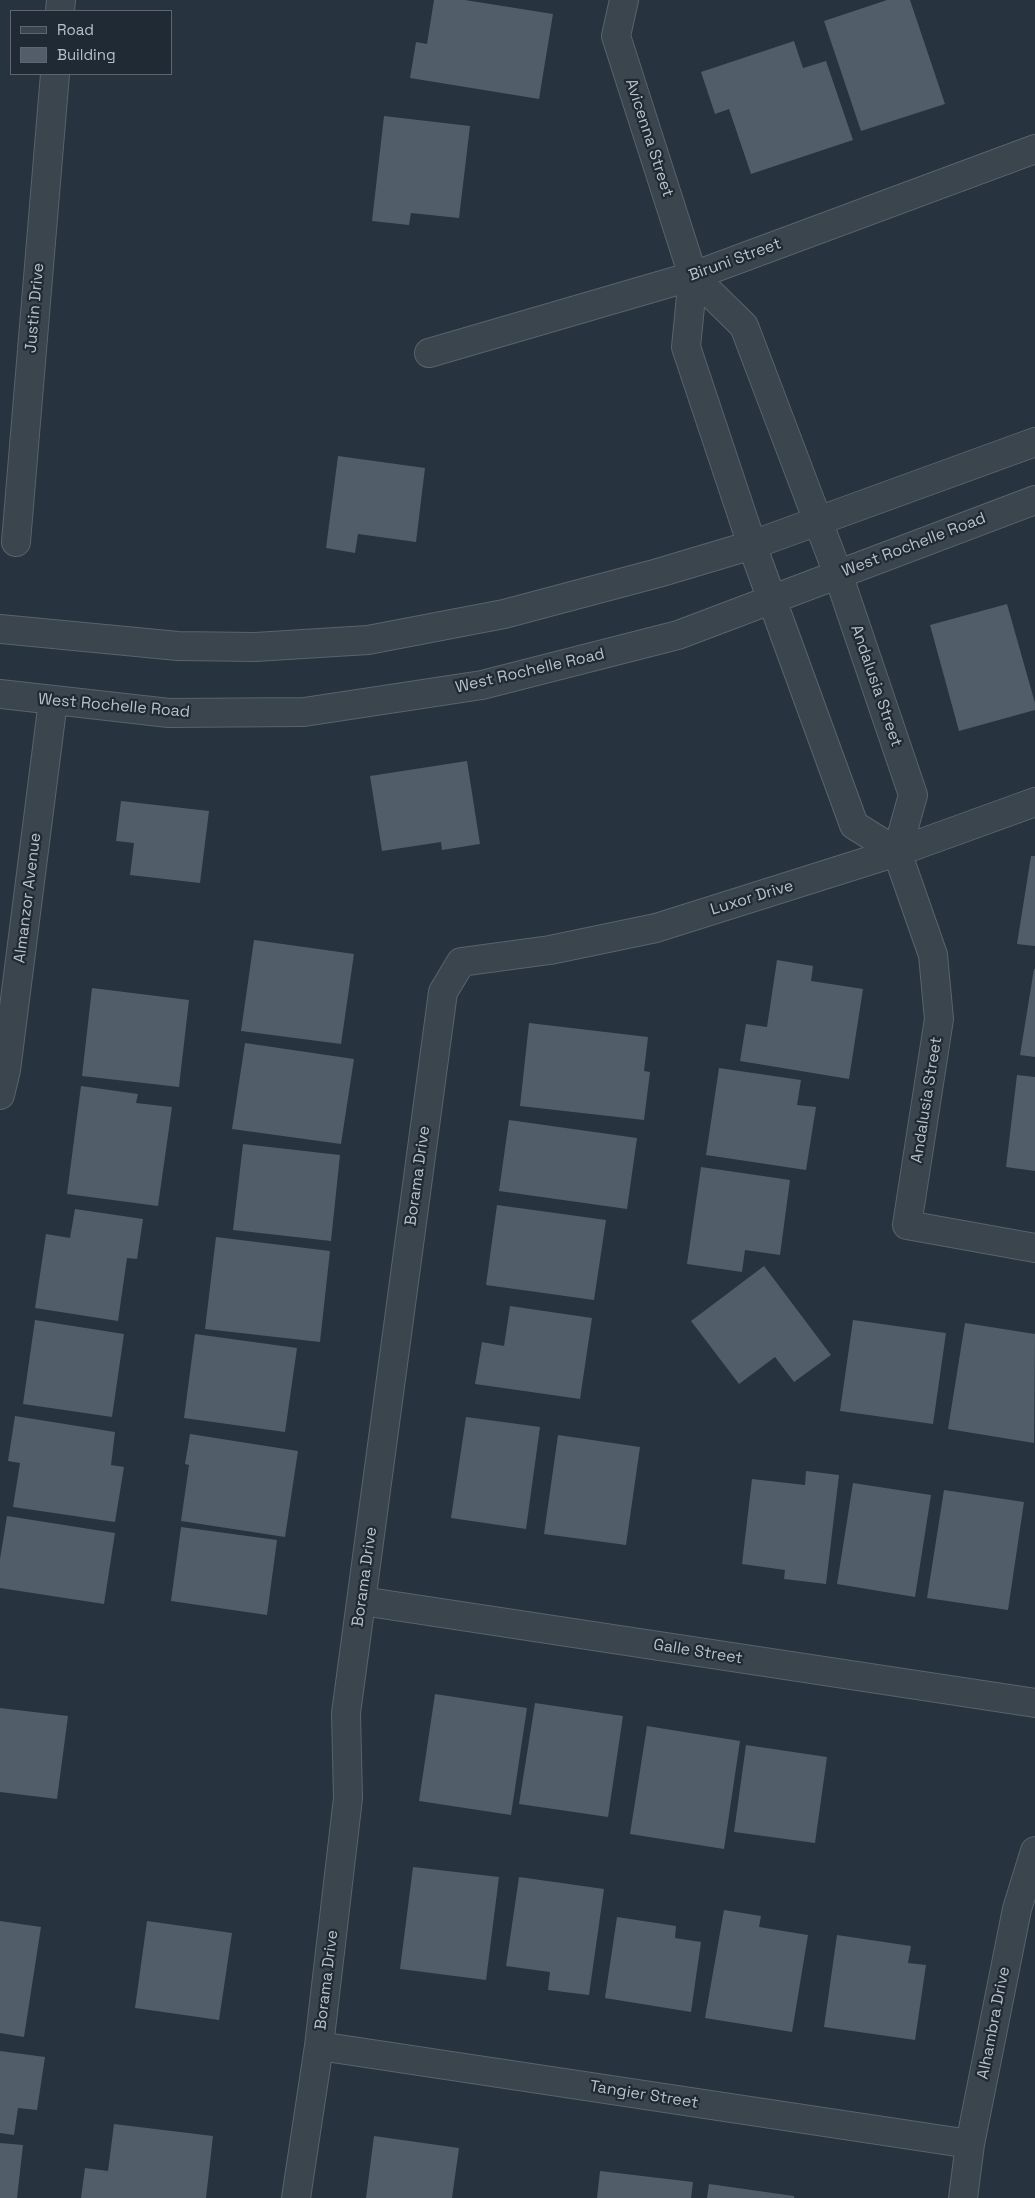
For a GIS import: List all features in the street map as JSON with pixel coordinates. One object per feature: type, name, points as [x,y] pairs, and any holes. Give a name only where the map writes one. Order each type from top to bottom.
[{"type":"street","name":"Avicenna Street","points":[[624,0],[616,36],[693,276],[686,347],[752,545]]},
{"type":"street","name":"Justin Drive","points":[[16,542],[55,75]]},
{"type":"street","name":"Biruni Street","points":[[429,353],[693,276],[1035,149]]},
{"type":"street","name":"Avicenna Street","points":[[693,276],[744,326],[818,521]]},
{"type":"street","points":[[0,630],[178,646],[255,647],[368,640],[504,614],[658,573],[752,545],[1035,442]]},
{"type":"street","name":"West Rochelle Road","points":[[0,694],[169,713],[304,712],[482,685],[678,635],[1035,500]]},
{"type":"street","name":"Andalusia Street","points":[[818,521],[838,574],[913,795],[897,852],[933,955],[939,1019],[907,1225],[1035,1248]]},
{"type":"street","points":[[752,545],[854,825],[897,852]]},
{"type":"street","name":"Almanzor Avenue","points":[[0,1095],[6,1070],[53,701]]},
{"type":"street","name":"Luxor Drive","points":[[461,962],[550,950],[656,928],[897,852],[1035,802]]},
{"type":"street","name":"Borama Drive","points":[[296,2198],[319,2046],[348,1798],[346,1713],[442,992],[461,962]]},
{"type":"street","name":"Galle Street","points":[[362,1601],[1035,1703]]},
{"type":"street","name":"Alhambra Drive","points":[[963,2198],[970,2144],[1017,1908],[1035,1851]]},
{"type":"street","name":"Tangier Street","points":[[319,2046],[970,2144]]},
{"type":"building","points":[[434,0],[465,0],[553,14],[539,99],[410,78],[416,42],[427,44]]},
{"type":"building","points":[[887,0],[910,0],[945,104],[861,131],[824,21]]},
{"type":"building","points":[[794,41],[803,68],[826,61],[853,140],[751,174],[729,109],[715,114],[701,72]]},
{"type":"building","points":[[384,116],[470,126],[459,218],[411,213],[409,225],[372,221]]},
{"type":"building","points":[[338,456],[425,468],[416,542],[358,534],[355,553],[326,548]]},
{"type":"building","points":[[1007,604],[1035,703],[1035,710],[959,731],[930,625]]},
{"type":"building","points":[[467,761],[480,844],[442,850],[441,842],[382,851],[370,776]]},
{"type":"building","points":[[121,801],[209,811],[200,883],[130,875],[134,843],[116,841]]},
{"type":"building","points":[[1031,856],[1035,856],[1035,946],[1017,944]]},
{"type":"building","points":[[254,940],[354,954],[341,1044],[241,1031]]},
{"type":"building","points":[[777,960],[813,966],[811,981],[863,989],[849,1079],[740,1061],[746,1024],[767,1027]]},
{"type":"building","points":[[1035,969],[1035,1057],[1020,1055]]},
{"type":"building","points":[[92,988],[189,1000],[179,1087],[82,1076]]},
{"type":"building","points":[[529,1023],[648,1037],[644,1071],[650,1072],[644,1120],[520,1106]]},
{"type":"building","points":[[245,1043],[354,1059],[341,1144],[232,1129]]},
{"type":"building","points":[[719,1068],[801,1080],[797,1105],[816,1107],[806,1170],[706,1155]]},
{"type":"building","points":[[1017,1075],[1035,1077],[1035,1171],[1006,1167]]},
{"type":"building","points":[[81,1086],[138,1094],[136,1103],[172,1107],[158,1206],[67,1194]]},
{"type":"building","points":[[509,1120],[637,1138],[627,1209],[499,1191]]},
{"type":"building","points":[[243,1144],[340,1155],[331,1241],[233,1230]]},
{"type":"building","points":[[701,1167],[790,1180],[780,1255],[745,1250],[742,1272],[687,1264]]},
{"type":"building","points":[[497,1205],[606,1220],[594,1300],[486,1285]]},
{"type":"building","points":[[75,1209],[143,1219],[137,1259],[127,1258],[118,1321],[35,1308],[46,1234],[70,1238]]},
{"type":"building","points":[[216,1237],[330,1251],[320,1342],[205,1329]]},
{"type":"building","points":[[764,1266],[831,1355],[794,1382],[775,1357],[739,1384],[691,1321]]},
{"type":"building","points":[[510,1306],[592,1318],[580,1399],[475,1384],[482,1342],[504,1346]]},
{"type":"building","points":[[35,1320],[124,1334],[112,1417],[23,1404]]},
{"type":"building","points":[[853,1320],[946,1333],[933,1424],[840,1411]]},
{"type":"building","points":[[965,1323],[1035,1334],[1034,1443],[948,1429]]},
{"type":"building","points":[[195,1334],[297,1348],[285,1432],[184,1418]]},
{"type":"building","points":[[15,1416],[115,1432],[111,1465],[124,1467],[115,1522],[13,1507],[20,1463],[8,1461]]},
{"type":"building","points":[[466,1417],[540,1427],[526,1529],[451,1518]]},
{"type":"building","points":[[190,1434],[298,1451],[285,1537],[181,1521],[189,1465],[185,1464]]},
{"type":"building","points":[[558,1435],[640,1447],[626,1545],[544,1534]]},
{"type":"building","points":[[806,1471],[839,1475],[826,1584],[784,1579],[785,1570],[742,1564],[752,1479],[805,1485]]},
{"type":"building","points":[[853,1483],[931,1495],[915,1597],[837,1584]]},
{"type":"building","points":[[944,1490],[1024,1502],[1008,1610],[927,1598]]},
{"type":"building","points":[[7,1516],[115,1533],[104,1604],[0,1588],[0,1559]]},
{"type":"building","points":[[181,1527],[277,1540],[267,1615],[171,1601]]},
{"type":"building","points":[[435,1694],[527,1708],[511,1815],[419,1801]]},
{"type":"building","points":[[535,1703],[623,1716],[608,1817],[519,1804]]},
{"type":"building","points":[[0,1708],[68,1716],[57,1799],[0,1792]]},
{"type":"building","points":[[647,1726],[740,1741],[724,1849],[630,1834]]},
{"type":"building","points":[[746,1745],[827,1757],[815,1843],[734,1832]]},
{"type":"building","points":[[413,1867],[499,1877],[486,1980],[400,1969]]},
{"type":"building","points":[[519,1877],[604,1889],[589,1995],[548,1990],[550,1972],[506,1966]]},
{"type":"building","points":[[724,1910],[761,1916],[759,1927],[808,1935],[792,2032],[705,2018]]},
{"type":"building","points":[[617,1917],[676,1926],[675,1938],[701,1942],[691,2012],[605,1998]]},
{"type":"building","points":[[0,1921],[41,1927],[24,2037],[0,2033]]},
{"type":"building","points":[[147,1921],[232,1933],[219,2020],[135,2008]]},
{"type":"building","points":[[837,1935],[911,1946],[908,1963],[926,1965],[915,2040],[824,2027]]},
{"type":"building","points":[[0,2051],[45,2057],[37,2110],[18,2108],[14,2135],[0,2133]]},
{"type":"building","points":[[114,2124],[213,2136],[206,2198],[81,2198],[85,2168],[108,2171]]},
{"type":"building","points":[[374,2136],[459,2148],[452,2198],[366,2198]]},
{"type":"building","points":[[0,2143],[23,2145],[17,2198],[0,2198]]},
{"type":"building","points":[[600,2171],[693,2182],[691,2198],[597,2198]]},
{"type":"building","points":[[709,2184],[794,2196],[794,2198],[707,2198]]}]
